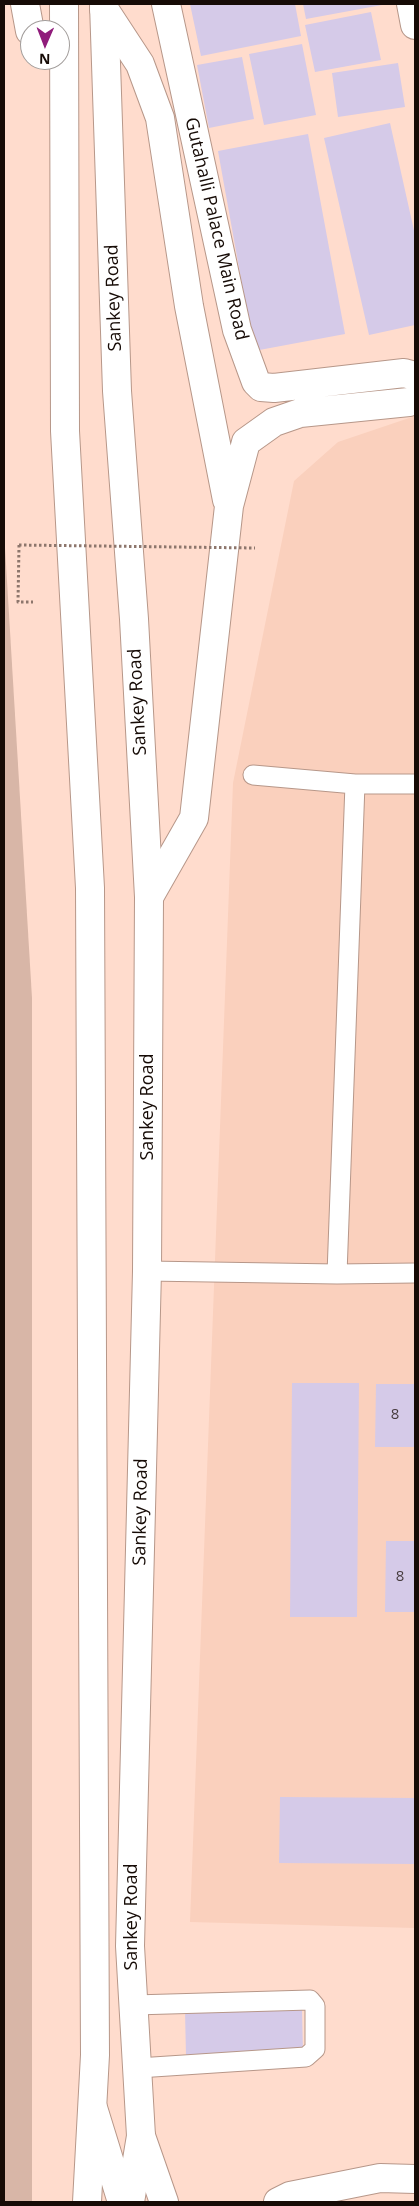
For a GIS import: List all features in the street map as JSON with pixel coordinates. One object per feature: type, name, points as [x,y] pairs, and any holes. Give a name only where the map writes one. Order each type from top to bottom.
[{"type":"main road","points":[[25,4],[28,20]]},
{"type":"main road","name":"Gutahalli Palace Main Road","points":[[166,4],[237,330],[256,382],[262,387],[274,388],[404,374],[415,376]]},
{"type":"main road","points":[[411,4],[415,26]]},
{"type":"main road","points":[[64,20],[65,6]]},
{"type":"main road","points":[[104,6],[140,64],[160,118],[189,306],[229,506]]},
{"type":"main road","name":"Sankey Road","points":[[104,6],[117,391],[125,527],[134,619],[149,897],[147,1271],[130,1946],[142,2136],[164,2202]]},
{"type":"main road","points":[[63,70],[65,432],[90,888],[95,2054],[87,2202]]},
{"type":"main road","points":[[149,897],[194,818],[229,506],[246,442],[274,422],[300,413],[415,400]]},
{"type":"main road","points":[[91,2103],[122,2202]]},
{"type":"main road","points":[[130,2202],[142,2136]]},
{"type":"main road","points":[[278,2202],[290,2196],[380,2178],[415,2179]]},
{"type":"lane","points":[[253,776],[355,784],[415,784]]},
{"type":"lane","points":[[337,1274],[355,784]]},
{"type":"lane","points":[[147,1271],[337,1274],[415,1273]]},
{"type":"lane","points":[[134,2005],[310,2000],[315,2006],[315,2049],[306,2057],[138,2068]]},
{"type":"path","points":[[34,602],[18,602],[19,545],[255,548]]},
{"type":"shaded area","points":[[415,416],[415,1928],[190,1922],[233,783],[294,481],[338,442]]},
{"type":"shaded area","points":[[4,531],[32,998],[32,2202],[4,2202]]},
{"type":"building","points":[[190,4],[295,4],[301,36],[201,56]]},
{"type":"building","points":[[303,4],[382,4],[382,5],[306,19]]},
{"type":"building","points":[[371,12],[381,60],[315,72],[305,25]]},
{"type":"building","points":[[302,44],[316,115],[264,125],[249,54]]},
{"type":"building","points":[[242,57],[254,119],[209,128],[197,65]]},
{"type":"building","points":[[398,63],[405,107],[338,117],[332,73]]},
{"type":"building","points":[[390,123],[415,235],[415,325],[369,335],[324,138]]},
{"type":"building","points":[[308,134],[345,334],[254,351],[218,151]]},
{"type":"building","points":[[292,1383],[359,1383],[357,1617],[290,1617]]},
{"type":"building","points":[[376,1384],[415,1384],[415,1447],[375,1447]]},
{"type":"building","points":[[386,1541],[415,1541],[415,1612],[385,1612]]},
{"type":"building","points":[[280,1797],[415,1798],[415,1864],[279,1863]]},
{"type":"building","points":[[302,2009],[303,2054],[186,2056],[185,2011]]}]
